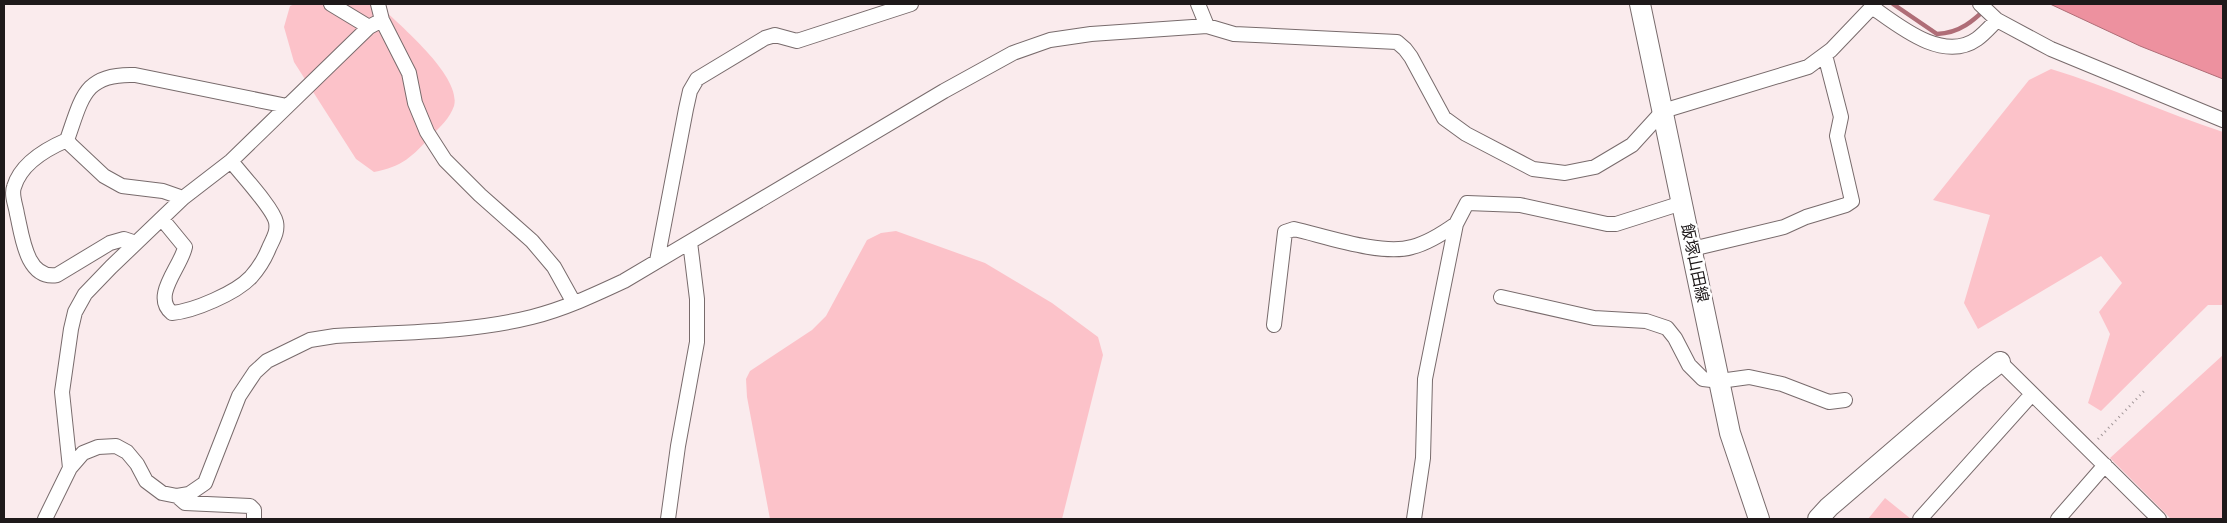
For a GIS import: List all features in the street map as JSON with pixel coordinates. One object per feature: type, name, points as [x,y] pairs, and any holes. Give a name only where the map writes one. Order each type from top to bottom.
[{"type":"main road","name":"飯塚山田線","points":[[1640,4],[1730,433],[1758,519]]},
{"type":"main road","points":[[1818,519],[1829,507],[1963,391],[2000,362]]},
{"type":"street","points":[[331,4],[369,27]]},
{"type":"street","points":[[378,4],[382,20],[409,73],[415,103],[427,132],[445,160],[480,195],[532,241],[554,267],[574,304]]},
{"type":"street","points":[[657,262],[686,108],[690,91],[697,79],[765,38],[776,35],[797,41],[911,4]]},
{"type":"street","points":[[1198,4],[1207,26]]},
{"type":"street","points":[[1980,4],[1997,20],[2051,49],[2223,120]]},
{"type":"street","points":[[45,519],[70,468],[83,453],[98,447],[116,446],[127,452],[137,464],[146,481],[162,493],[177,496],[189,494],[205,484],[239,396],[255,372],[266,361],[310,340],[326,337],[486,325],[531,317],[574,304],[624,281],[944,91],[1013,53],[1050,40],[1075,36],[1207,26],[1234,34],[1397,42],[1406,49],[1411,57],[1444,118],[1466,134],[1533,169],[1565,173],[1595,167],[1632,145],[1663,110],[1808,67],[1825,55],[1873,5],[1926,41],[1945,46],[1962,45],[1977,39],[1997,20]]},
{"type":"street","points":[[70,468],[62,392],[71,329],[75,312],[85,294],[183,198],[231,161],[369,27],[382,20]]},
{"type":"street","points":[[1692,249],[1784,227],[1846,205],[1852,201],[1836,136],[1841,117],[1825,55]]},
{"type":"street","points":[[136,244],[124,239],[110,243],[57,275],[44,274],[32,262],[25,251],[13,189],[20,174],[35,158],[67,140],[84,96],[92,85],[101,79],[119,74],[135,75],[286,106]]},
{"type":"street","points":[[67,140],[104,176],[122,186],[163,191],[183,198]]},
{"type":"street","points":[[162,219],[185,248],[183,258],[172,274],[164,300],[166,308],[172,313],[184,312],[221,297],[250,278],[264,259],[276,233],[276,221],[262,199],[231,161]]},
{"type":"street","points":[[1414,519],[1423,458],[1425,379],[1456,224],[1467,203],[1520,205],[1607,224],[1616,224],[1682,203]]},
{"type":"street","points":[[1274,325],[1285,232],[1294,229],[1361,245],[1387,249],[1409,248],[1426,243],[1456,224]]},
{"type":"street","points":[[668,519],[678,446],[697,342],[697,299],[690,242]]},
{"type":"street","points":[[1501,298],[1594,318],[1646,321],[1666,328],[1675,338],[1689,365],[1702,379],[1720,382],[1748,377],[1782,384],[1829,402],[1845,400]]},
{"type":"street","points":[[2000,362],[2159,519]]},
{"type":"street","points":[[1920,519],[2032,394]]},
{"type":"street","points":[[2058,519],[2105,465]]},
{"type":"street","points":[[177,496],[185,503],[250,506],[254,510],[254,519]]},
{"type":"path","points":[[2089,449],[2146,390]]},
{"type":"shaded area","points":[[295,4],[378,4],[413,37],[439,66],[454,94],[454,106],[441,126],[406,160],[384,170],[374,172],[356,159],[294,62],[284,27],[290,6]]},
{"type":"shaded area","points":[[2050,4],[2223,4],[2223,79],[2140,46]]},
{"type":"shaded area","points":[[2051,69],[2223,132],[2223,305],[2208,305],[2101,411],[2088,403],[2110,334],[2099,312],[2122,283],[2101,256],[1978,329],[1964,303],[1990,215],[1933,200],[2029,80]]},
{"type":"shaded area","points":[[896,231],[985,263],[1052,303],[1098,337],[1103,355],[1062,519],[770,519],[747,397],[746,379],[750,371],[812,330],[826,316],[867,240],[881,233]]},
{"type":"shaded area","points":[[2223,355],[2223,519],[2171,519],[2110,458]]},
{"type":"shaded area","points":[[1885,498],[1911,519],[1868,519]]},
{"type":"waterway","points":[[1893,4],[1937,34],[1953,31],[1967,25],[1991,4]]}]
